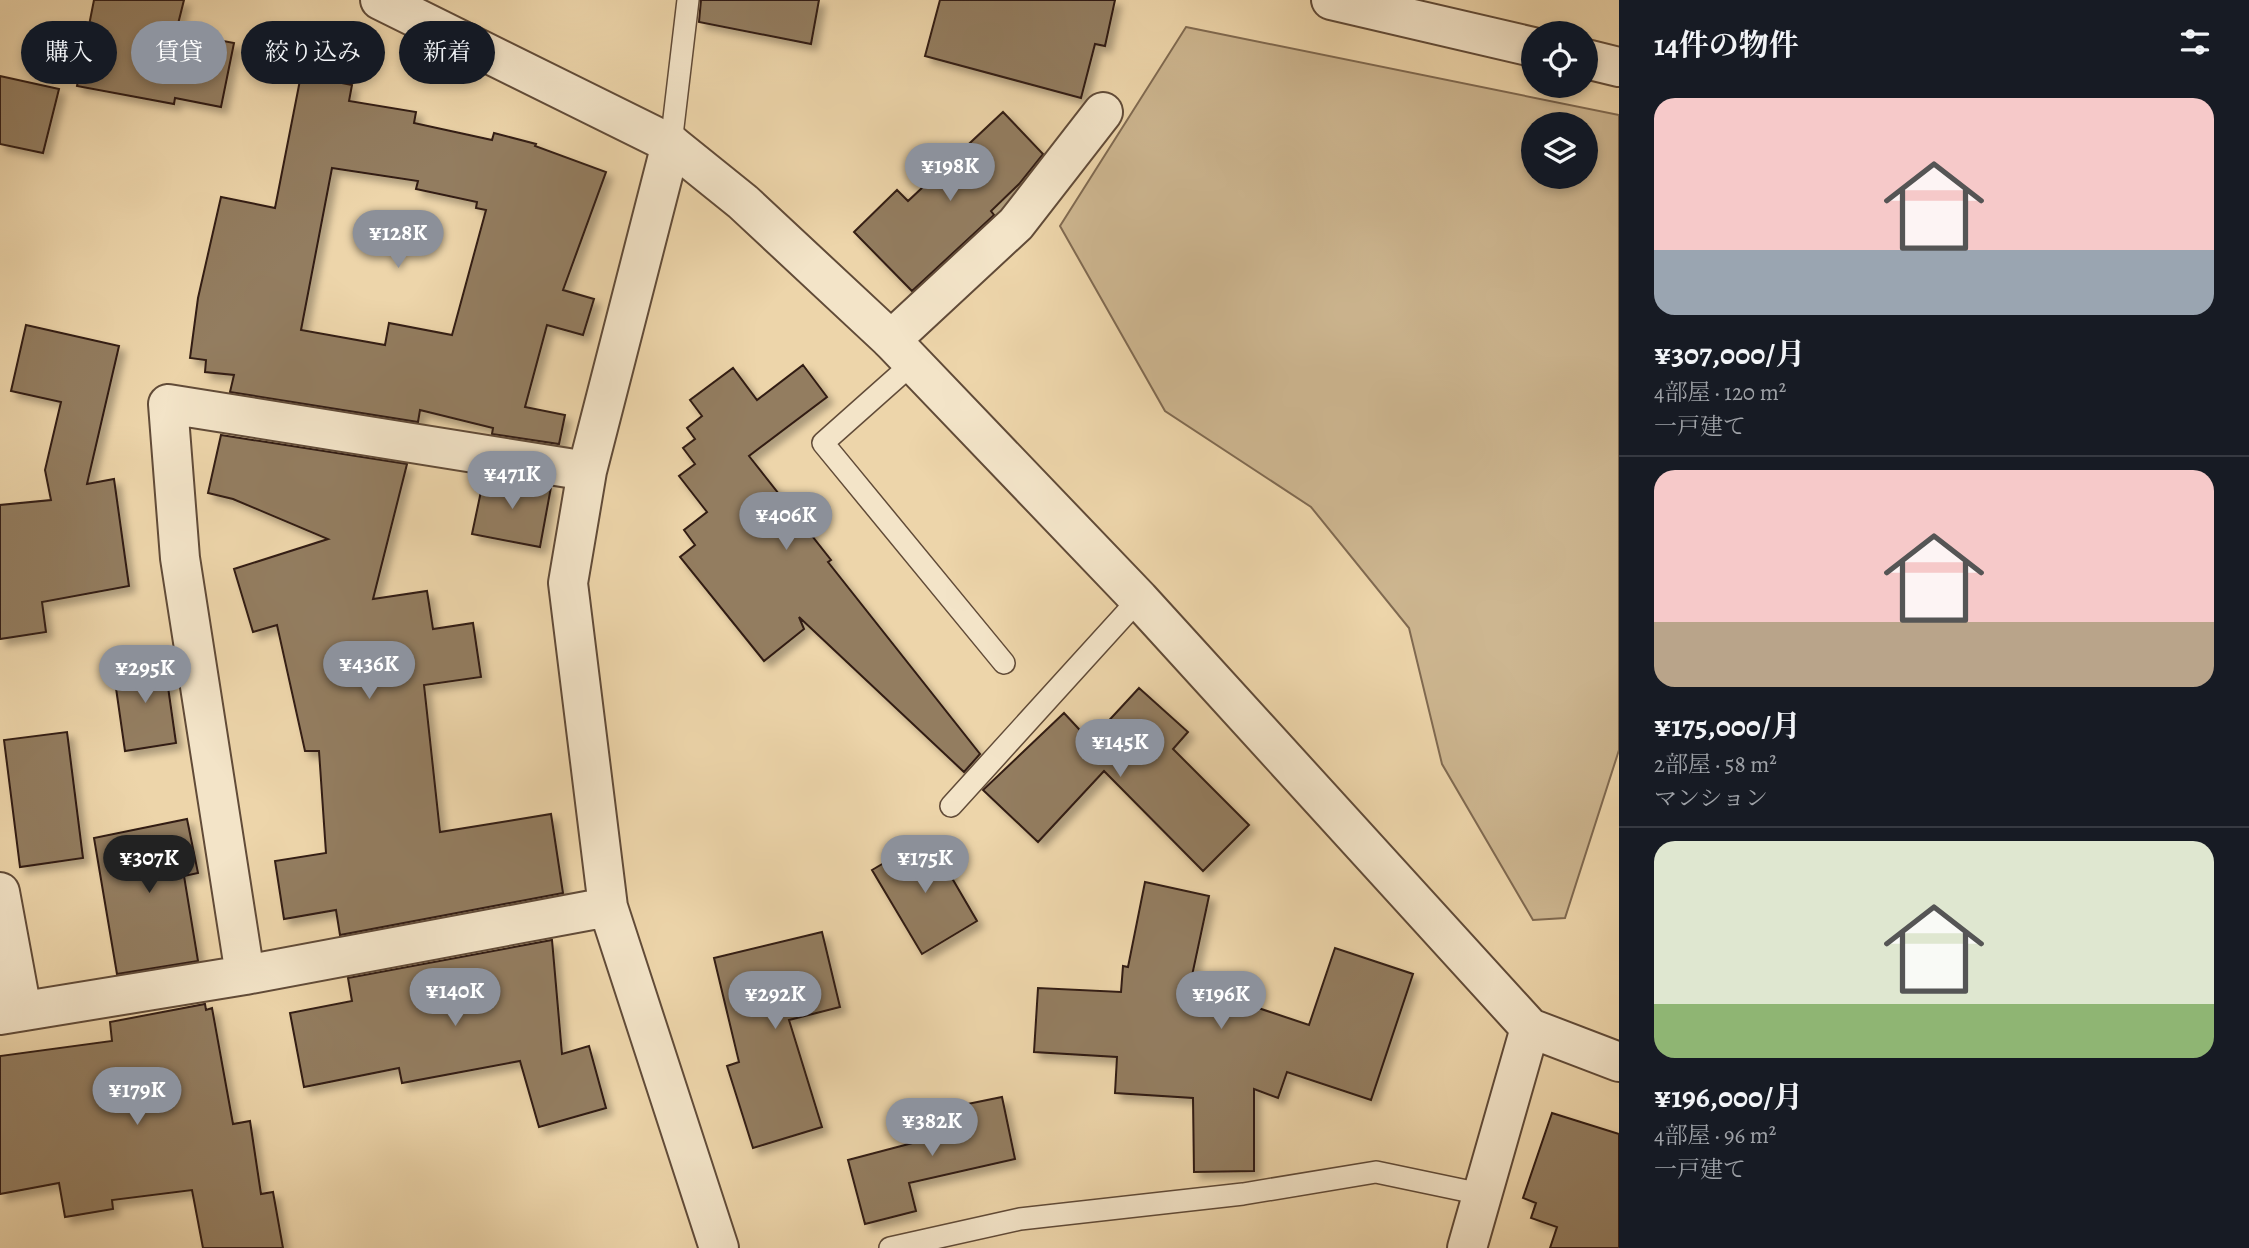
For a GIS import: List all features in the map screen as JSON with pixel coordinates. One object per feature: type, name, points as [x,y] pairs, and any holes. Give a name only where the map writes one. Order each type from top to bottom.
[{"type":"street","points":[[380,0],[671,144],[743,202],[902,352],[1139,599],[1530,1028],[1619,1062]]},
{"type":"street","points":[[1331,0],[1521,44]]},
{"type":"street","points":[[1598,62],[1619,67]]},
{"type":"street","points":[[902,352],[1016,224],[1103,112]]},
{"type":"street","points":[[671,144],[587,471],[568,583],[608,907],[719,1248]]},
{"type":"street","points":[[245,975],[180,558],[168,404],[587,471]]},
{"type":"street","points":[[0,892],[11,1013],[245,975],[608,907]]},
{"type":"street","points":[[1466,1248],[1530,1028]]},
{"type":"lane","points":[[671,144],[688,0]]},
{"type":"lane","points":[[902,352],[823,443],[1004,663]]},
{"type":"lane","points":[[951,806],[1139,599]]},
{"type":"lane","points":[[890,1248],[1020,1219],[1242,1194],[1376,1172],[1481,1194]]},
{"type":"shaded area","points":[[1186,27],[1521,95],[1521,98],[1535,98],[1619,115],[1619,750],[1565,918],[1533,920],[1442,764],[1409,628],[1311,507],[1165,411],[1060,226]]},
{"type":"building","points":[[94,0],[184,0],[179,21],[131,21],[131,84],[226,84],[221,107],[175,98],[174,104],[77,86],[117,84],[117,21],[90,21]]},
{"type":"building","points":[[701,0],[819,0],[811,44],[699,22]]},
{"type":"building","points":[[940,0],[1115,0],[1105,46],[1095,44],[1081,98],[925,56]]},
{"type":"building","points":[[227,42],[234,43],[227,77]]},
{"type":"building","points":[[0,76],[21,81],[21,84],[59,89],[43,153],[0,144]]},
{"type":"building","points":[[299,84],[352,85],[349,101],[416,112],[414,123],[492,140],[494,133],[536,144],[535,146],[606,172],[563,290],[594,299],[583,335],[547,325],[525,407],[565,415],[559,444],[492,434],[493,428],[420,410],[418,422],[230,392],[234,375],[205,372],[206,360],[190,358],[198,298],[221,197],[275,208]],"holes":[[[332,168],[418,181],[416,189],[477,202],[476,208],[486,210],[452,335],[389,323],[385,345],[301,330]]]},
{"type":"building","points":[[1003,112],[1043,154],[1019,184],[991,211],[994,215],[912,291],[854,232],[897,190],[908,201]]},
{"type":"building","points":[[26,325],[119,346],[87,484],[114,479],[129,586],[42,602],[46,632],[0,639],[0,505],[51,500],[45,470],[61,402],[11,391]]},
{"type":"building","points":[[803,365],[827,397],[749,456],[831,560],[828,562],[980,754],[964,772],[799,617],[804,629],[764,661],[680,557],[695,545],[684,530],[707,512],[679,476],[695,464],[683,448],[695,439],[687,428],[702,416],[690,400],[733,368],[757,400]]},
{"type":"building","points":[[221,435],[407,464],[373,599],[427,591],[433,629],[473,623],[481,677],[424,685],[440,832],[551,814],[563,893],[340,935],[336,910],[284,919],[275,861],[326,853],[319,751],[305,751],[277,625],[253,632],[234,569],[328,539],[233,499],[208,493]]},
{"type":"building","points":[[484,477],[551,487],[540,547],[472,534]]},
{"type":"building","points":[[164,659],[176,743],[125,751],[113,667]]},
{"type":"building","points":[[1139,688],[1188,732],[1173,749],[1249,825],[1203,871],[1104,771],[1038,842],[983,790],[1064,713],[1090,741]]},
{"type":"building","points":[[67,732],[83,858],[20,867],[4,740]]},
{"type":"building","points":[[187,819],[198,873],[184,876],[198,961],[117,974],[94,838]]},
{"type":"building","points":[[928,837],[977,921],[922,954],[872,870]]},
{"type":"building","points":[[1145,882],[1209,896],[1190,985],[1309,1025],[1335,948],[1413,974],[1371,1100],[1287,1072],[1278,1098],[1254,1089],[1254,1171],[1194,1172],[1193,1098],[1115,1093],[1117,1057],[1034,1052],[1038,988],[1121,992],[1123,966],[1128,967]]},
{"type":"building","points":[[822,932],[840,1007],[789,1020],[822,1127],[753,1148],[727,1066],[739,1062],[714,958]]},
{"type":"building","points":[[552,940],[562,1054],[589,1046],[606,1108],[539,1127],[520,1061],[402,1083],[399,1068],[304,1087],[290,1013],[352,1001],[348,978]]},
{"type":"building","points":[[205,1004],[206,1010],[212,1008],[233,1124],[250,1121],[261,1194],[273,1192],[283,1248],[203,1248],[192,1190],[112,1200],[113,1209],[65,1217],[59,1183],[0,1194],[0,1056],[112,1041],[110,1022]]},
{"type":"building","points":[[1002,1097],[1015,1159],[909,1183],[916,1211],[865,1224],[848,1160],[943,1135],[938,1110]]},
{"type":"building","points":[[1552,1113],[1619,1134],[1619,1248],[1550,1248],[1557,1227],[1531,1218],[1536,1203],[1523,1198]]}]
